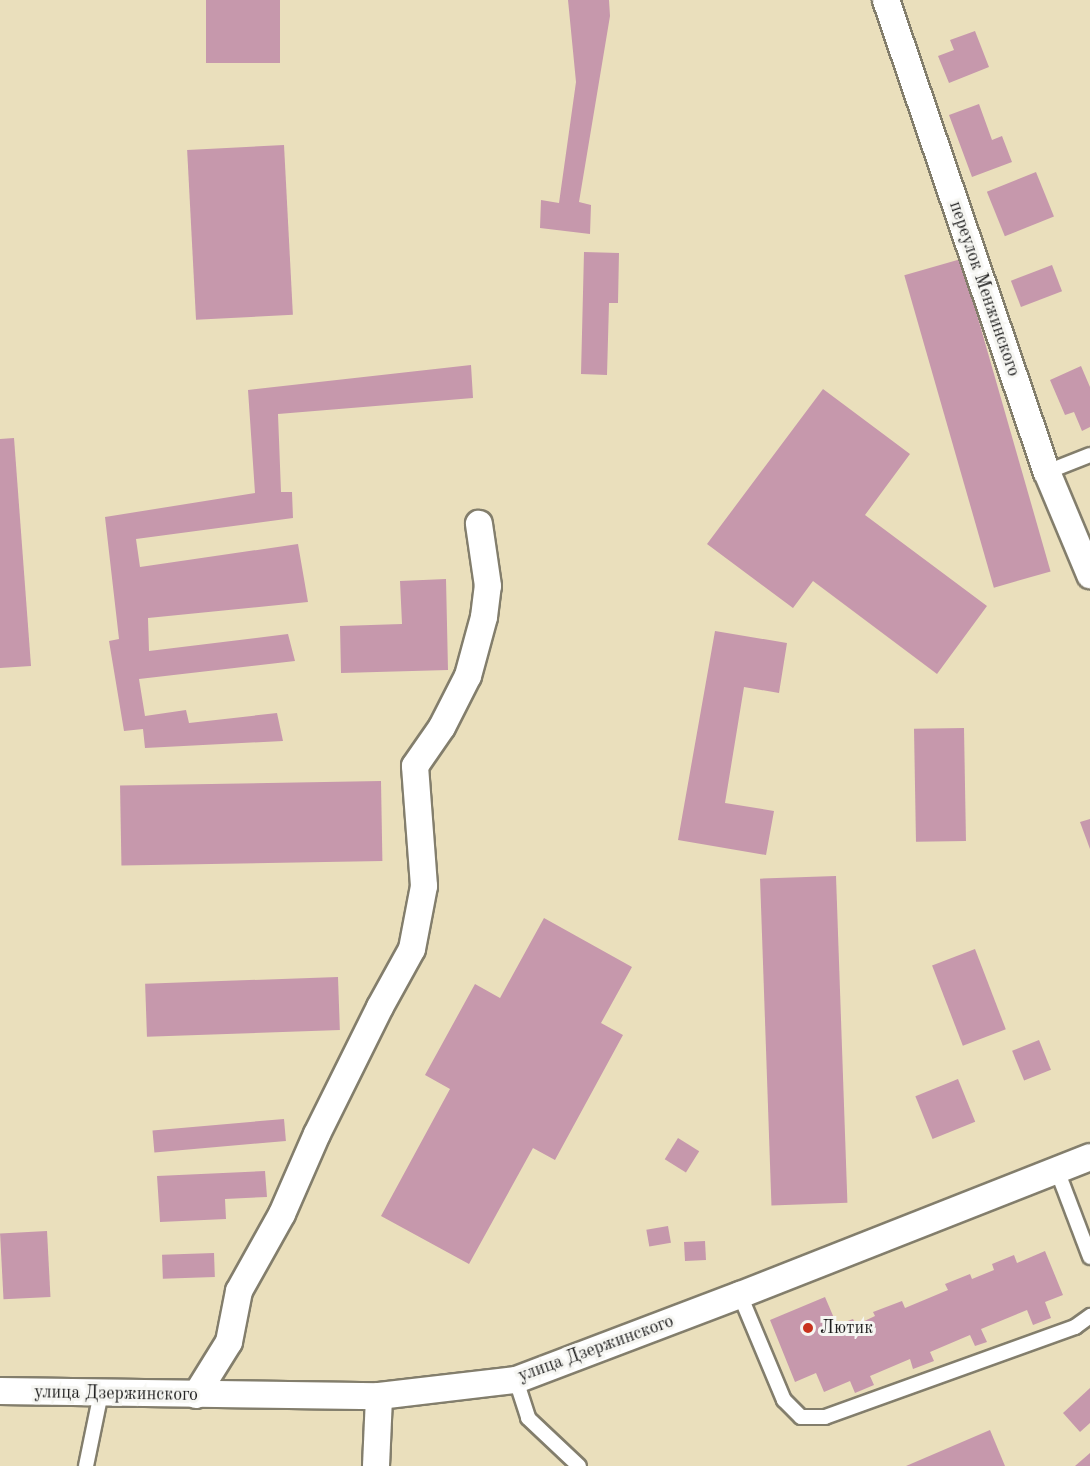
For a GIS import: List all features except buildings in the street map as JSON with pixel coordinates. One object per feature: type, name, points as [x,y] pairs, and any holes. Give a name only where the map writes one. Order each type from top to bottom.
[{"type":"street","name":"переулок Менжинского","points":[[886,0],[1047,472],[1090,575]]},
{"type":"street","points":[[196,1395],[229,1342],[239,1290],[282,1214],[317,1134],[380,1007],[412,950],[424,886],[416,766],[442,728],[468,676],[484,617],[488,586],[479,524]]},
{"type":"street","name":"улица Дзержинского","points":[[0,1391],[380,1396],[441,1391],[516,1380],[740,1295],[1090,1157]]},
{"type":"street","points":[[376,1466],[380,1396]]},
{"type":"lane","points":[[1047,472],[1090,455]]},
{"type":"lane","points":[[1057,1170],[1090,1257]]},
{"type":"lane","points":[[740,1295],[784,1400],[801,1417],[825,1417],[1075,1327],[1090,1316]]},
{"type":"lane","points":[[516,1380],[528,1418],[579,1466]]},
{"type":"lane","points":[[86,1466],[101,1393]]},
{"type":"place","name":"Лютик","points":[[808,1328]]}]
